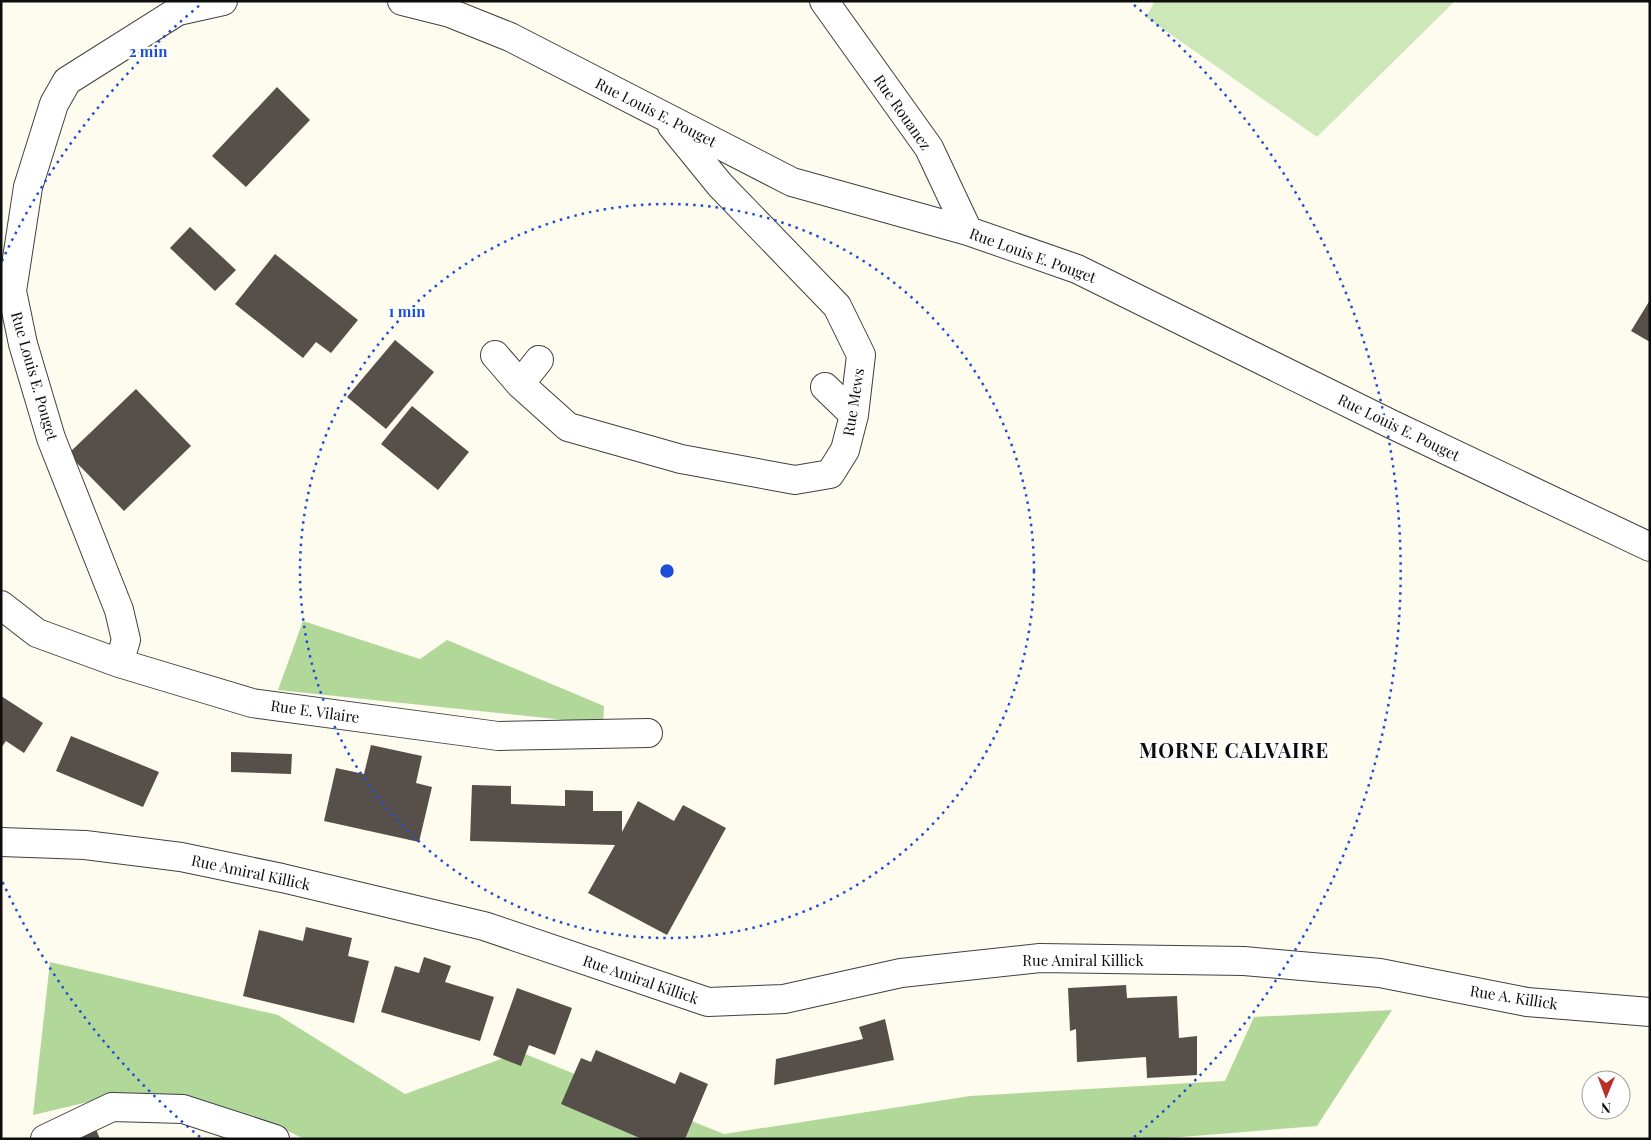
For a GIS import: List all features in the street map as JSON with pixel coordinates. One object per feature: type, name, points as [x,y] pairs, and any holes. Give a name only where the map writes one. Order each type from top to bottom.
[{"type":"street","name":"Rue Louis E. Pouget","points":[[119,663],[126,640],[119,610],[51,438],[23,344],[12,292],[25,206],[28,187],[54,104],[67,81],[178,11],[223,1]]},
{"type":"street","name":"Rue Louis E. Pouget","points":[[402,1],[450,13],[510,37],[792,182],[968,231],[1077,269],[1391,424],[1650,547]]},
{"type":"street","name":"Rue Rouanez","points":[[824,1],[929,148],[968,231]]},
{"type":"street","name":"Rue Mews","points":[[495,355],[520,384],[568,427],[681,460],[795,480],[830,474],[845,450],[854,415],[861,356],[837,306],[720,185],[664,117]]},
{"type":"street","points":[[520,384],[539,360]]},
{"type":"street","points":[[825,387],[854,415]]},
{"type":"street","name":"Rue E. Vilaire","points":[[1,605],[37,633],[119,663],[252,703],[498,736],[648,734]]},
{"type":"street","name":"Rue Amiral Killick","points":[[1,842],[85,845],[181,857],[291,880],[484,926],[708,1002],[784,999],[901,973],[1040,958],[1244,961],[1380,973]]},
{"type":"street","name":"Rue A. Killick","points":[[1380,973],[1527,1002],[1650,1012]]},
{"type":"street","points":[[45,1139],[112,1107],[183,1109],[274,1139]]},
{"type":"green space","points":[[1155,1],[1455,1],[1317,137],[1146,17]]},
{"type":"green space","points":[[303,621],[420,659],[447,640],[604,706],[603,724],[278,690]]},
{"type":"green space","points":[[50,962],[278,1015],[405,1094],[520,1052],[724,1134],[970,1096],[1225,1081],[1254,1017],[1392,1010],[1317,1126],[1156,1139],[304,1139],[276,1125],[145,1093],[101,1099],[33,1115]]},
{"type":"building","points":[[277,87],[310,120],[246,187],[212,156]]},
{"type":"building","points":[[190,227],[236,270],[215,291],[170,248]]},
{"type":"building","points":[[275,254],[358,320],[331,353],[316,342],[303,358],[235,304]]},
{"type":"building","points":[[1650,300],[1650,342],[1631,331]]},
{"type":"building","points":[[395,340],[434,372],[386,429],[347,397]]},
{"type":"building","points":[[136,389],[191,446],[124,511],[68,454]]},
{"type":"building","points":[[412,406],[469,452],[438,490],[381,444]]},
{"type":"building","points":[[1,696],[43,723],[24,753],[6,741],[1,748]]},
{"type":"building","points":[[71,736],[159,772],[143,807],[56,771]]},
{"type":"building","points":[[371,745],[422,756],[416,783],[432,787],[419,842],[324,821],[336,768],[364,774]]},
{"type":"building","points":[[231,752],[292,754],[291,774],[231,772]]},
{"type":"building","points":[[472,785],[511,786],[511,804],[565,806],[565,790],[593,791],[593,811],[622,811],[622,832],[638,801],[674,821],[683,805],[726,828],[667,935],[588,893],[615,845],[470,841]]},
{"type":"building","points":[[306,927],[352,938],[348,956],[369,961],[354,1023],[243,996],[259,930],[303,941]]},
{"type":"building","points":[[424,957],[451,966],[445,982],[494,997],[480,1041],[381,1012],[395,966],[419,973]]},
{"type":"building","points":[[1126,985],[1127,998],[1177,996],[1179,1038],[1197,1036],[1197,1075],[1147,1078],[1146,1057],[1077,1062],[1076,1029],[1070,1031],[1068,988]]},
{"type":"building","points":[[517,988],[572,1008],[555,1055],[529,1045],[521,1066],[493,1055]]},
{"type":"building","points":[[885,1019],[894,1060],[774,1085],[776,1059],[863,1039],[859,1027]]},
{"type":"building","points":[[596,1050],[675,1084],[680,1072],[708,1084],[685,1139],[642,1139],[561,1104],[581,1058],[591,1062]]},
{"type":"building","points":[[93,1122],[100,1139],[69,1139]]},
{"type":"district","name":"MORNE CALVAIRE","points":[[1234,749]]}]
